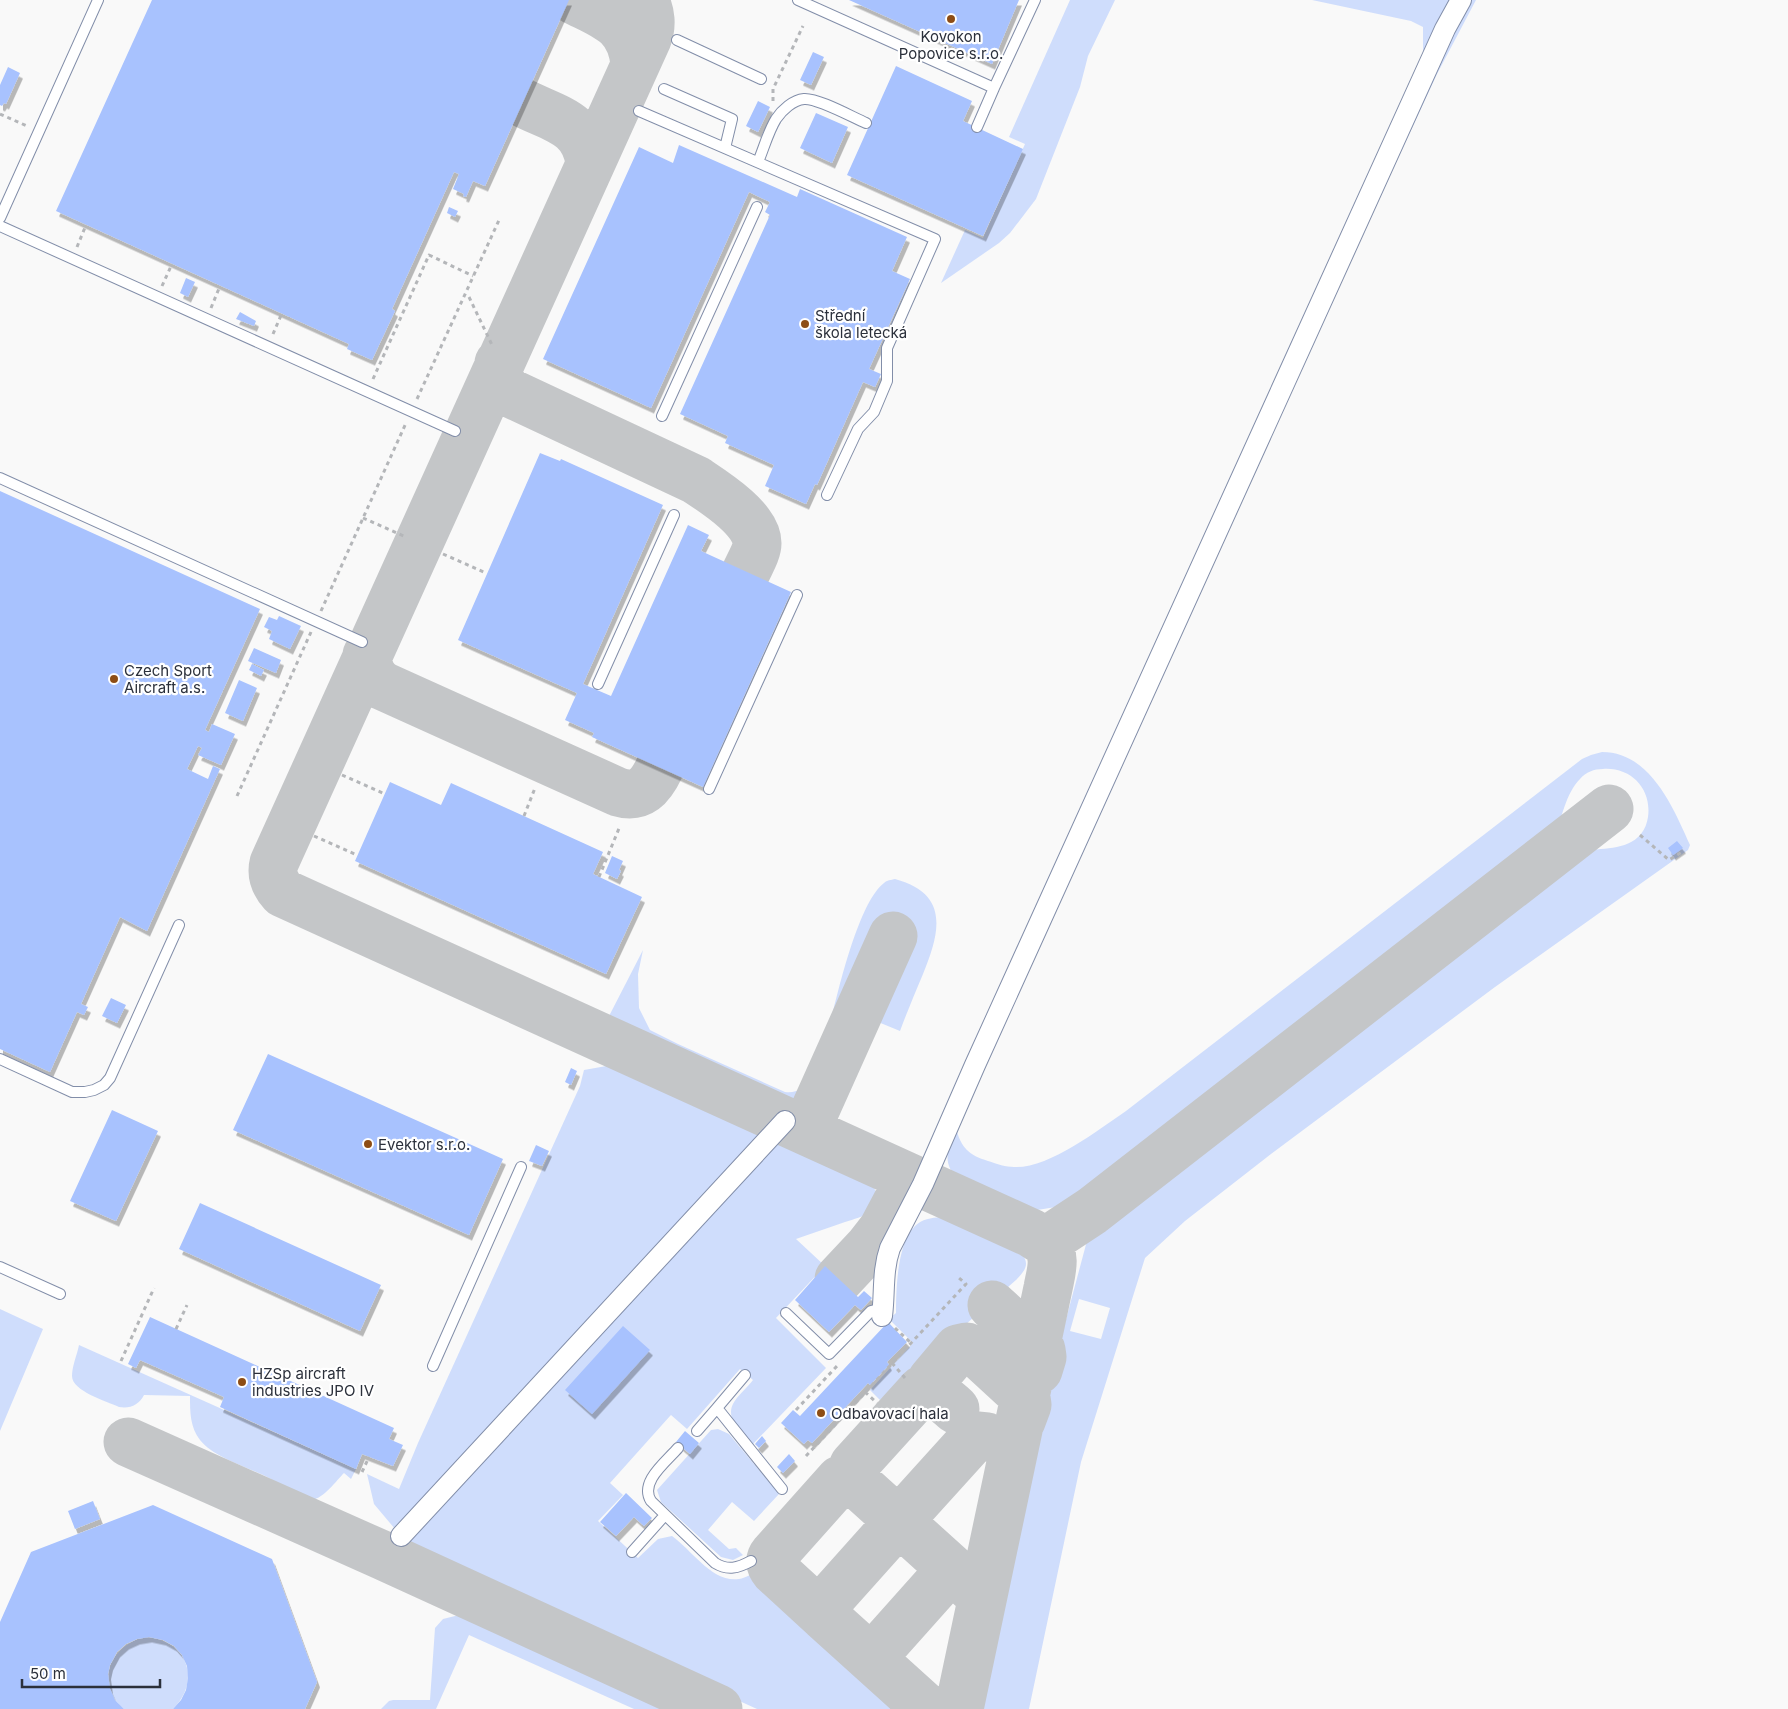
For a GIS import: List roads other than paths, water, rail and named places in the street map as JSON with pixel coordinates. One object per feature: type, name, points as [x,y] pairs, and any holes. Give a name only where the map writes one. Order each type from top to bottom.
[{"type":"street","points":[[883,1312],[884,1272],[890,1248],[923,1184],[979,1056],[1445,29],[1461,0]]},
{"type":"street","points":[[401,1536],[785,1121]]},
{"type":"lane","points":[[0,218],[98,0]]},
{"type":"lane","points":[[798,0],[994,88]]},
{"type":"lane","points":[[977,127],[1035,0]]},
{"type":"lane","points":[[677,40],[761,79]]},
{"type":"lane","points":[[664,89],[732,119],[725,148]]},
{"type":"lane","points":[[758,162],[776,119],[783,110],[797,101],[803,99],[818,102],[866,124]]},
{"type":"lane","points":[[639,111],[935,239],[888,348],[888,381],[874,412],[858,429],[827,495]]},
{"type":"lane","points":[[662,416],[757,207]]},
{"type":"lane","points":[[0,226],[455,431]]},
{"type":"lane","points":[[0,478],[362,642]]},
{"type":"lane","points":[[598,684],[674,515]]},
{"type":"lane","points":[[709,789],[797,595]]},
{"type":"lane","points":[[0,1059],[72,1092],[85,1092],[104,1086],[110,1078],[179,925]]},
{"type":"lane","points":[[433,1366],[521,1167]]},
{"type":"lane","points":[[0,1267],[60,1294]]},
{"type":"lane","points":[[786,1313],[829,1354],[871,1312],[883,1312]]},
{"type":"lane","points":[[697,1431],[745,1376]]},
{"type":"lane","points":[[717,1408],[782,1489]]},
{"type":"lane","points":[[678,1448],[648,1485],[649,1497],[665,1515],[721,1567],[738,1568],[751,1561]]},
{"type":"lane","points":[[632,1552],[665,1515]]},
{"type":"place","name":"Kovokon Popovice s.r.o.","points":[[951,19]]},
{"type":"place","name":"Střední škola letecká","points":[[805,324]]},
{"type":"place","name":"Czech Sport Aircraft a.s.","points":[[114,679]]},
{"type":"place","name":"Evektor s.r.o.","points":[[368,1144]]},
{"type":"place","name":"HZSp aircraft industries JPO IV","points":[[242,1382]]},
{"type":"place","name":"Odbavovací hala","points":[[821,1413]]}]
